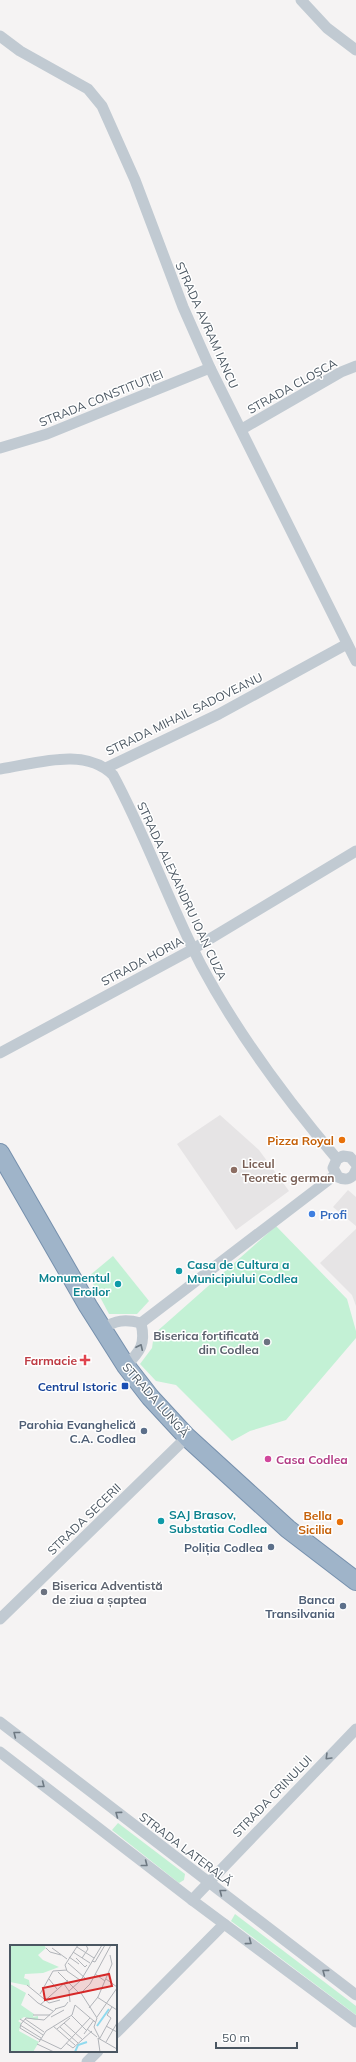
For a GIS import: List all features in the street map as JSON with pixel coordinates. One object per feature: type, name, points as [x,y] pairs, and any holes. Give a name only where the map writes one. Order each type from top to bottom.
[{"type":"highway","name":"STRADA LUNGĂ","points":[[0,1153],[102,1329],[126,1366],[150,1397],[187,1437],[288,1529],[356,1580]]},
{"type":"street","points":[[301,0],[327,28],[356,50]]},
{"type":"street","name":"STRADA AVRAM IANCU","points":[[0,36],[20,52],[88,89],[102,106],[135,180],[183,307],[210,368],[242,429],[356,661]]},
{"type":"street","name":"STRADA CLOȘCA","points":[[242,429],[341,372],[356,366]]},
{"type":"street","name":"STRADA CONSTITUȚIEI","points":[[0,448],[47,434],[210,368]]},
{"type":"street","name":"STRADA MIHAIL SADOVEANU","points":[[0,769],[77,758],[88,760],[106,768],[219,714],[347,644]]},
{"type":"street","name":"STRADA ALEXANDRU IOAN CUZA","points":[[106,768],[113,775],[119,786],[193,949],[216,992],[261,1061],[294,1106],[337,1159]]},
{"type":"street","name":"STRADA HORIA","points":[[0,1052],[193,949],[356,851]]},
{"type":"street","points":[[347,1156],[355,1167],[345,1179],[335,1175],[333,1168],[337,1159],[347,1156]]},
{"type":"street","points":[[102,1329],[114,1321],[122,1320],[141,1323],[335,1175]]},
{"type":"street","points":[[126,1366],[138,1352],[143,1343],[141,1323]]},
{"type":"street","name":"STRADA SECERII","points":[[0,1619],[187,1437]]},
{"type":"street","name":"STRADA LATERALĂ","points":[[0,1722],[356,1995]]},
{"type":"street","name":"STRADA CRINULUI","points":[[192,1900],[356,1729]]},
{"type":"street","points":[[0,1752],[192,1900],[356,2022]]},
{"type":"street","points":[[117,2032],[224,1924]]},
{"type":"street","points":[[87,2062],[97,2052]]},
{"type":"shaded area","name":"Liceul Teoretic german","points":[[220,1115],[259,1150],[289,1191],[236,1230],[177,1144]]},
{"type":"shaded area","points":[[348,1190],[356,1197],[356,1226],[333,1207]]},
{"type":"shaded area","points":[[356,1229],[356,1306],[352,1295],[320,1263]]},
{"type":"green space","points":[[276,1226],[347,1299],[356,1331],[356,1338],[286,1420],[250,1431],[232,1441],[176,1385],[156,1381],[140,1364],[152,1348],[154,1334]]},
{"type":"green space","points":[[113,1256],[149,1301],[137,1314],[109,1314],[89,1276]]},
{"type":"green space","points":[[118,1823],[185,1874],[184,1880],[179,1883],[112,1830]]},
{"type":"green space","points":[[235,1914],[356,2006],[356,2015],[231,1921]]},
{"type":"place","name":"Pizza Royal","points":[[342,1140]]},
{"type":"place","name":"Liceul Teoretic german","points":[[234,1170]]},
{"type":"place","name":"Profi","points":[[312,1214]]},
{"type":"place","name":"Casa de Cultura a Municipiului Codlea","points":[[179,1271]]},
{"type":"place","name":"Monumentul Eroilor","points":[[118,1284]]},
{"type":"place","name":"Biserica fortificată din Codlea","points":[[267,1342]]},
{"type":"place","name":"Farmacie","points":[[85,1360]]},
{"type":"place","name":"Centrul Istoric","points":[[125,1386]]},
{"type":"place","name":"Parohia Evanghelică C.A. Codlea","points":[[144,1431]]},
{"type":"place","name":"Casa Codlea","points":[[268,1459]]},
{"type":"place","name":"SAJ Brasov, Substatia Codlea","points":[[161,1521]]},
{"type":"place","name":"Bella Sicilia","points":[[340,1522]]},
{"type":"place","name":"Poliția Codlea","points":[[271,1547]]},
{"type":"place","name":"Biserica Adventistă de ziua a șaptea","points":[[44,1592]]},
{"type":"place","name":"Banca Transilvania","points":[[343,1606]]}]
